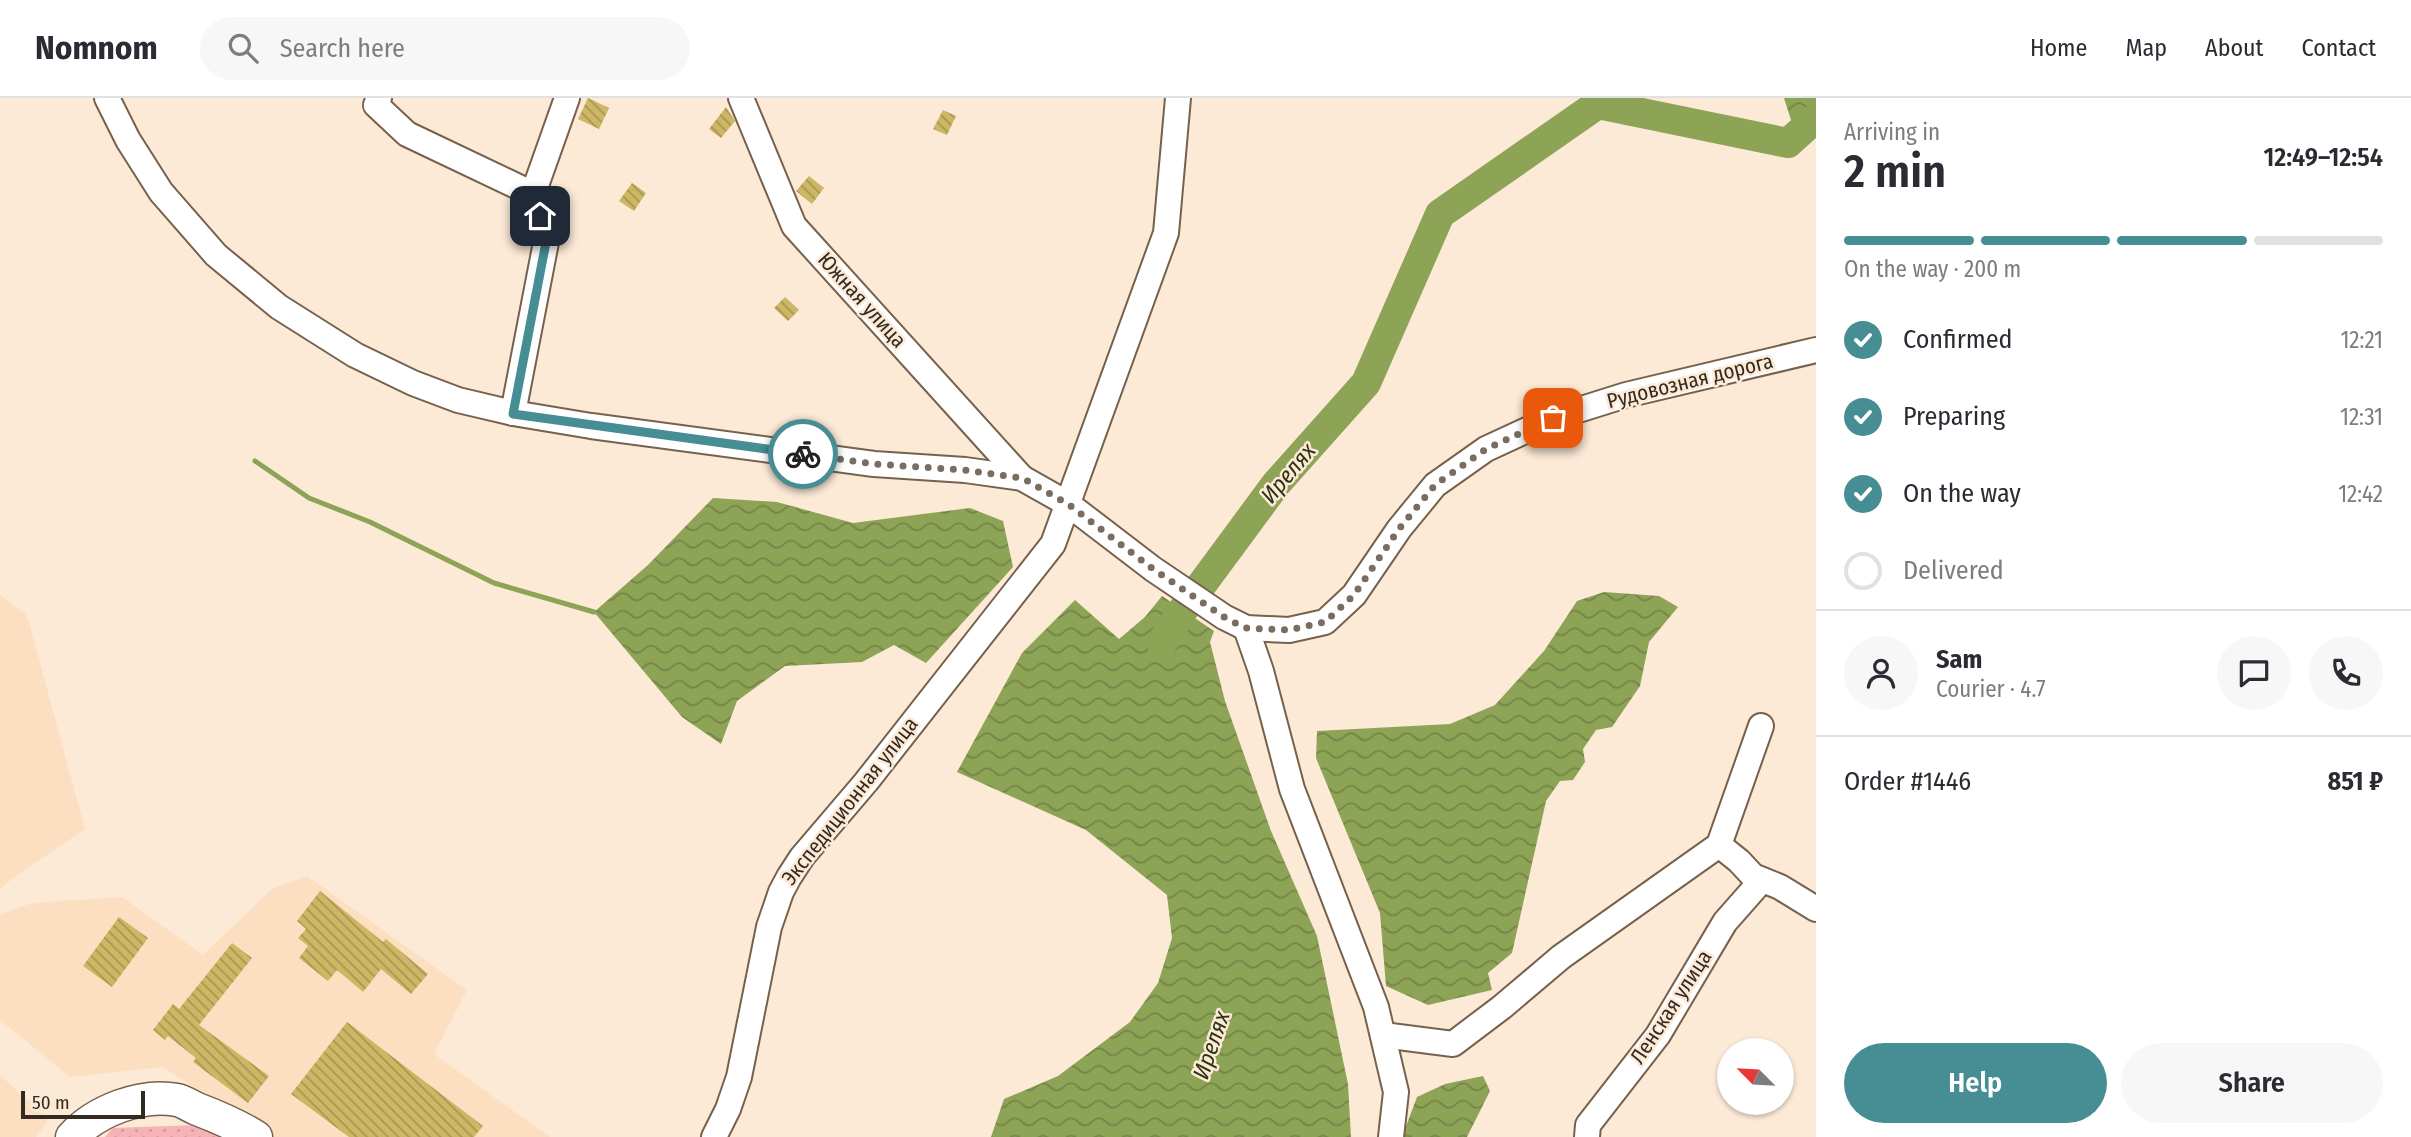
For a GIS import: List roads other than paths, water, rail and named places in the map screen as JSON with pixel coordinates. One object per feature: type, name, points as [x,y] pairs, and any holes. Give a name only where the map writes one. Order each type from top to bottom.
[{"type":"main road","points":[[72,1137],[98,1117],[129,1103],[177,1100],[234,1124],[256,1137]]},
{"type":"street","points":[[107,98],[128,140],[161,192],[216,255],[279,307],[355,355],[413,383],[458,400],[513,414],[874,464],[965,470],[1022,478],[1068,504],[1171,582],[1235,622],[1261,671],[1292,789],[1376,1007],[1396,1092],[1391,1137]]},
{"type":"street","points":[[379,98],[376,105],[407,134],[533,194]]},
{"type":"street","points":[[513,414],[547,237],[533,194],[567,98]]},
{"type":"street","name":"Южная улица","points":[[741,98],[794,226],[1022,478]]},
{"type":"street","name":"Экспедиционная улица","points":[[713,1137],[728,1109],[739,1077],[769,927],[780,892],[802,858],[866,782],[919,711],[1053,544],[1166,233],[1178,98]]},
{"type":"street","name":"Рудовозная дорога","points":[[1235,622],[1289,630],[1325,622],[1354,595],[1399,529],[1435,485],[1486,449],[1553,418],[1626,395],[1816,351]]},
{"type":"street","points":[[1383,1035],[1453,1044],[1502,1007],[1560,957],[1719,845],[1761,726]]},
{"type":"street","points":[[1719,845],[1753,876],[1780,887],[1816,909]]},
{"type":"street","name":"Ленская улица","points":[[1587,1137],[1588,1125],[1658,1035],[1725,922],[1762,880]]},
{"type":"water","points":[[1784,98],[1816,98],[1816,132],[1791,120]]},
{"type":"water","points":[[713,498],[777,502],[853,523],[970,508],[1003,521],[1013,567],[926,663],[894,645],[862,662],[785,666],[737,701],[721,744],[682,717],[594,612],[648,565]]},
{"type":"water","points":[[1604,592],[1659,596],[1678,607],[1649,642],[1640,686],[1612,727],[1596,730],[1583,749],[1585,762],[1573,780],[1560,781],[1546,801],[1512,953],[1488,973],[1492,990],[1428,1005],[1386,986],[1380,913],[1316,758],[1317,731],[1450,724],[1495,705],[1544,651],[1577,601]]},
{"type":"water","points":[[1162,596],[1214,631],[1210,642],[1225,701],[1271,831],[1317,936],[1348,1084],[1351,1137],[991,1137],[1004,1099],[1058,1076],[1130,1022],[1158,983],[1172,938],[1167,895],[1086,830],[957,772],[1022,653],[1075,600],[1119,639],[1145,617]]},
{"type":"water","points":[[1483,1076],[1490,1091],[1467,1137],[1402,1137],[1417,1097],[1445,1084]]},
{"type":"waterway","name":"Ирелях","points":[[1162,643],[1183,610],[1276,484],[1366,383],[1440,214],[1598,104],[1788,143],[1816,118]]},
{"type":"waterway","points":[[255,461],[309,498],[370,522],[494,583],[594,612]]}]
